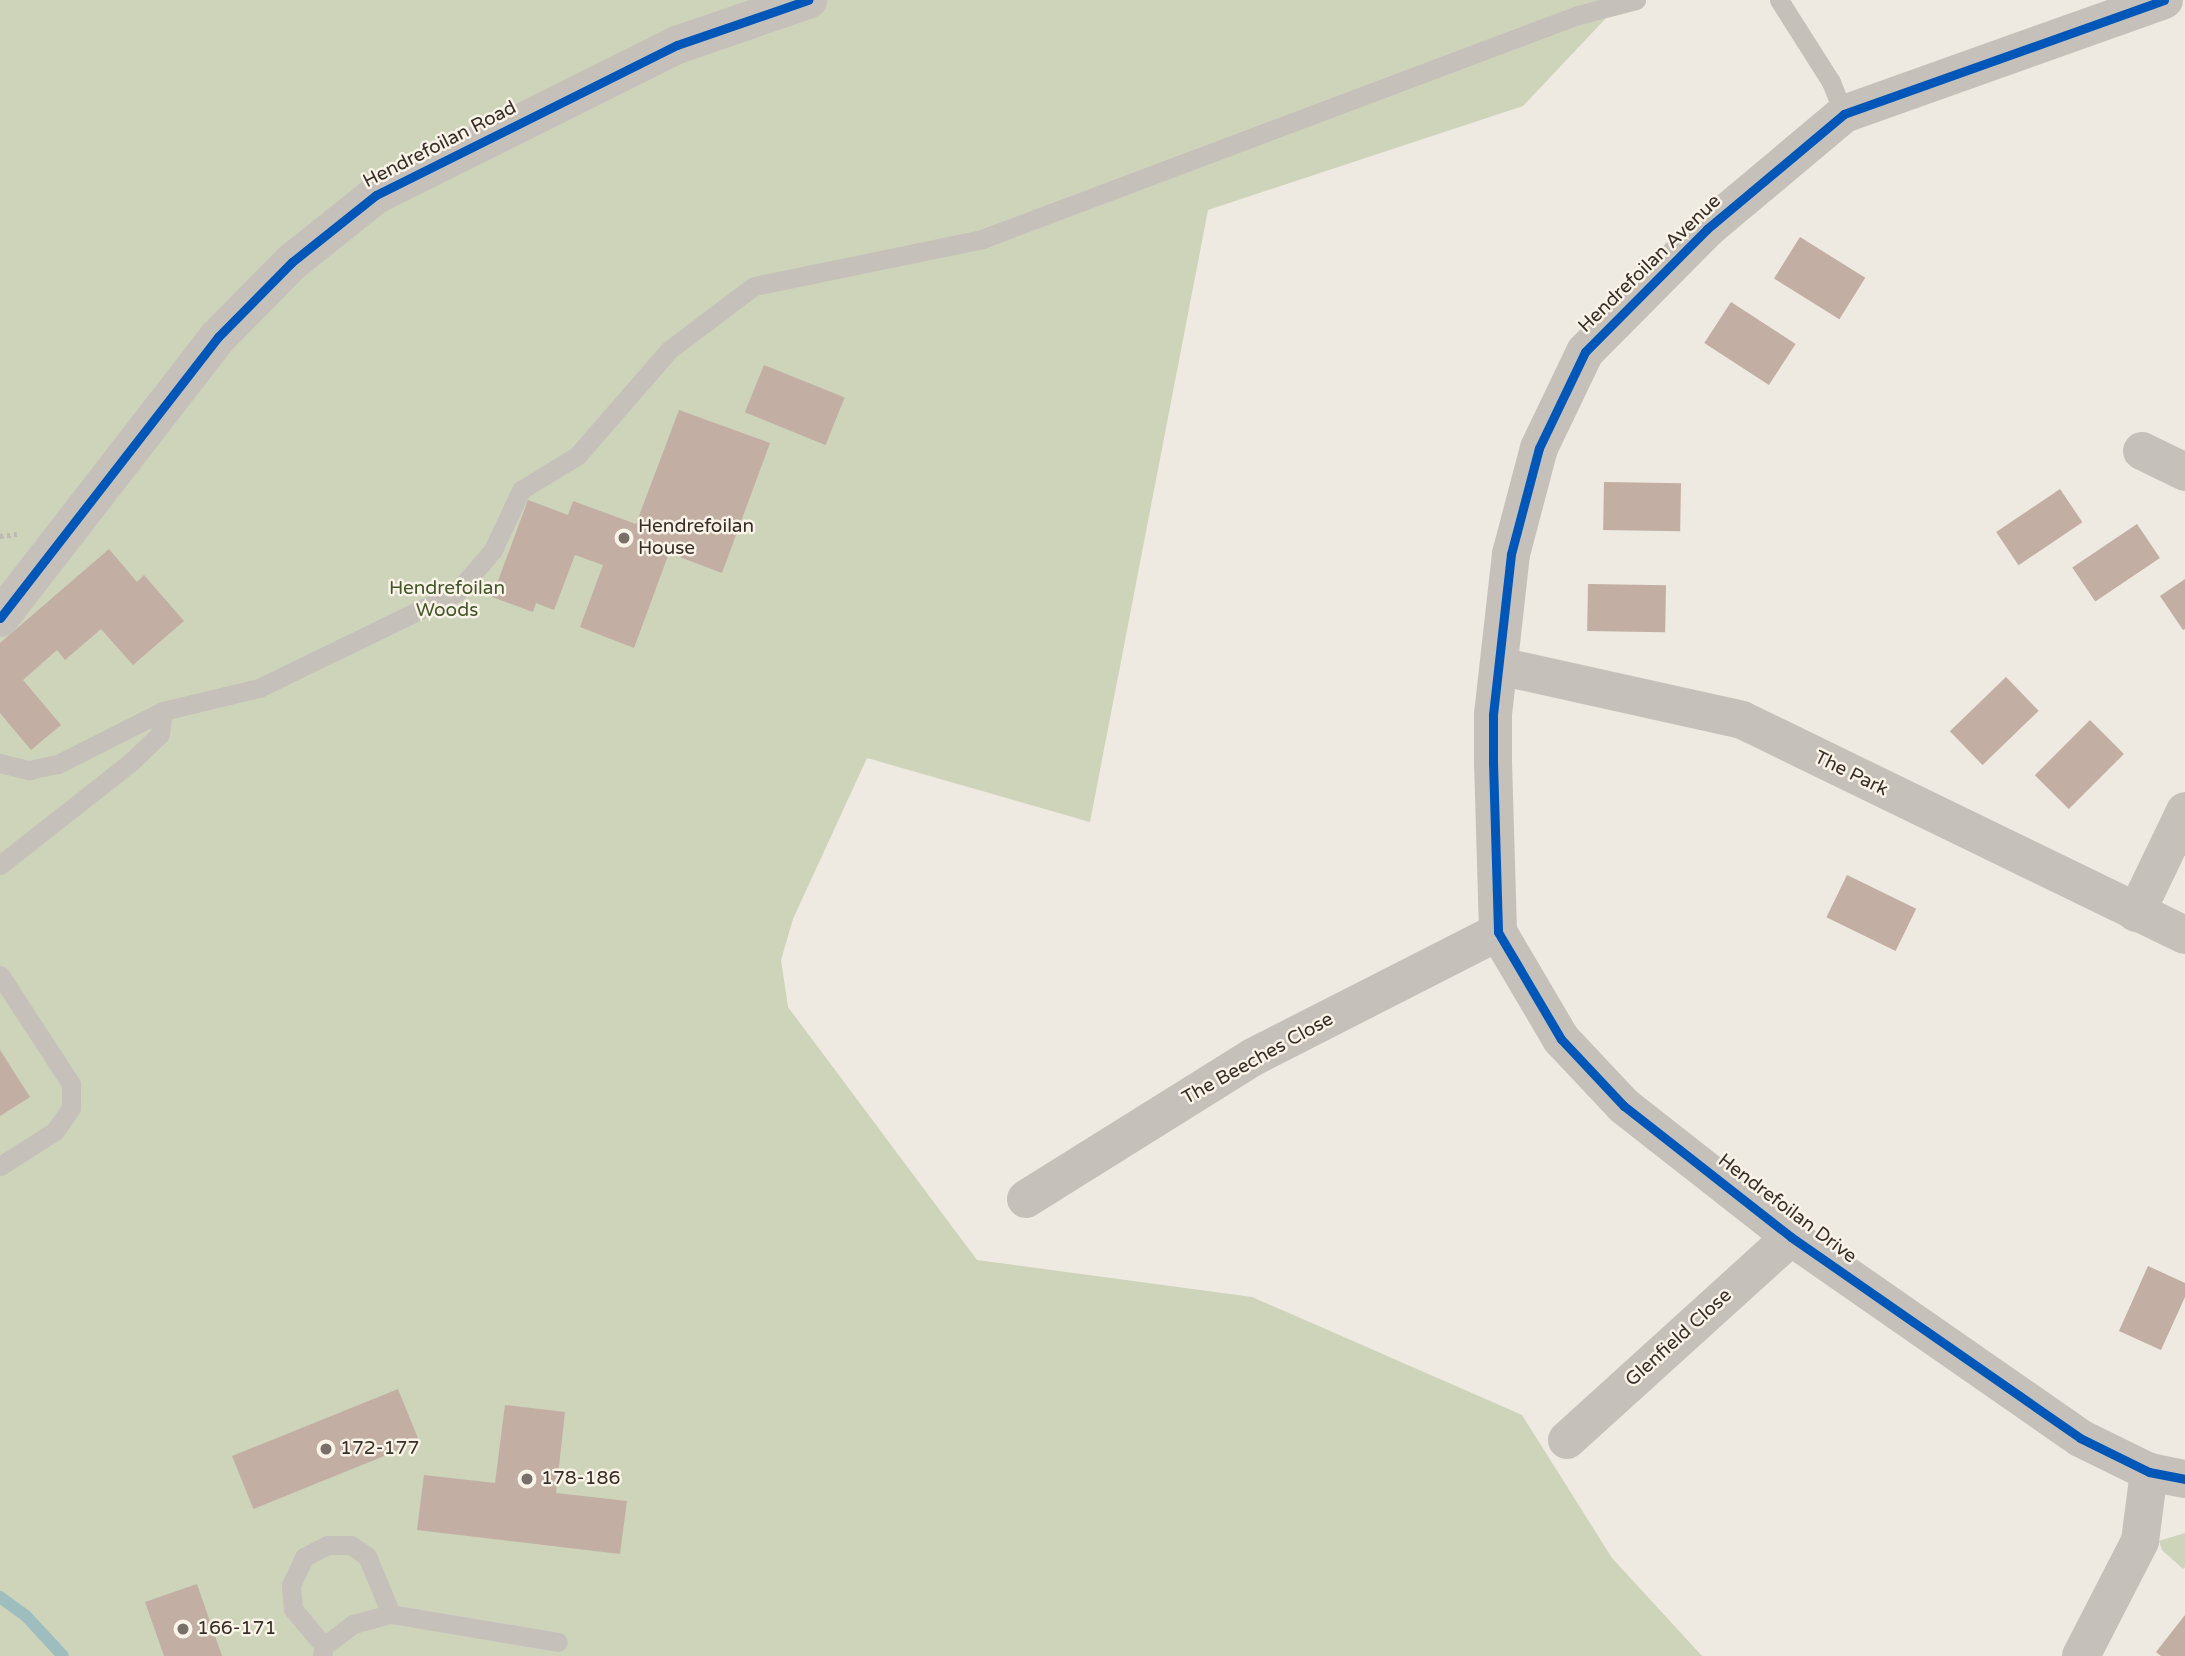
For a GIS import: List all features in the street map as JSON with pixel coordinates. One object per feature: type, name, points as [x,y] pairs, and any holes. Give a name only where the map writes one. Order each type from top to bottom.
[{"type":"street","name":"Hendrefoilan Road","points":[[0,618],[218,337],[292,262],[376,195],[677,45],[808,0]]},
{"type":"street","name":"Hendrefoilan Avenue","points":[[1498,932],[1498,854],[1493,762],[1499,666],[1511,554],[1539,449],[1585,352],[1707,229],[1844,114],[2164,0]]},
{"type":"street","points":[[2142,451],[2185,472]]},
{"type":"street","name":"The Park","points":[[1499,666],[1742,720],[2185,935]]},
{"type":"street","points":[[2136,913],[2185,811]]},
{"type":"street","name":"The Beeches Close","points":[[1026,1199],[1253,1057],[1498,932]]},
{"type":"street","name":"Hendrefoilan Drive","points":[[1498,932],[1561,1039],[1624,1106],[1791,1237],[2080,1438],[2167,1476]]},
{"type":"street","name":"Glenfield Close","points":[[1567,1440],[1791,1237]]},
{"type":"street","points":[[2081,1656],[2140,1541],[2167,1476]]},
{"type":"lane","points":[[0,763],[29,770],[58,764],[163,711],[259,688],[457,592],[493,550],[521,490],[577,456],[669,350],[754,286],[982,239],[1578,15],[1636,0]]},
{"type":"lane","points":[[1779,0],[1831,82],[1844,114]]},
{"type":"lane","points":[[0,865],[131,762],[160,734],[163,711]]},
{"type":"lane","points":[[0,975],[71,1084],[71,1108],[55,1131],[0,1166]]},
{"type":"lane","points":[[391,1614],[367,1556],[351,1545],[328,1545],[304,1557],[291,1585],[293,1609],[323,1651],[354,1624],[391,1614],[558,1642]]},
{"type":"green space","name":"Hendrefoilan Woods","points":[[0,0],[1623,0],[1523,106],[1208,210],[1090,822],[867,758],[793,919],[781,960],[788,1007],[977,1260],[1252,1297],[1522,1415],[1612,1558],[1702,1656],[0,1656]]},
{"type":"green space","points":[[2185,1533],[2183,1569],[2162,1550],[2159,1541]]},
{"type":"building","points":[[1800,237],[1865,278],[1839,319],[1774,279]]},
{"type":"building","points":[[1731,302],[1796,344],[1769,385],[1704,343]]},
{"type":"building","points":[[764,365],[845,398],[826,445],[745,412]]},
{"type":"building","name":"Hendrefoilan House","points":[[679,410],[770,443],[722,573],[669,553],[634,648],[580,627],[603,565],[575,555],[554,610],[536,603],[533,612],[492,597],[528,500],[568,515],[573,501],[636,524]]},
{"type":"building","points":[[1604,482],[1681,483],[1680,531],[1603,530]]},
{"type":"building","points":[[2060,489],[2082,522],[2019,565],[1996,532]]},
{"type":"building","points":[[2137,524],[2160,558],[2095,602],[2072,568]]},
{"type":"building","points":[[109,549],[137,582],[144,575],[184,621],[133,665],[101,629],[65,660],[57,650],[23,680],[61,725],[31,750],[0,713],[0,643]]},
{"type":"building","points":[[2185,579],[2185,629],[2183,630],[2160,596]]},
{"type":"building","points":[[1588,584],[1666,585],[1665,632],[1587,631]]},
{"type":"building","points":[[2006,677],[2039,711],[1983,765],[1950,731]]},
{"type":"building","points":[[2090,720],[2124,754],[2069,809],[2035,775]]},
{"type":"building","points":[[1847,875],[1916,909],[1896,951],[1826,917]]},
{"type":"building","points":[[0,1050],[30,1097],[0,1116]]},
{"type":"building","points":[[2148,1266],[2185,1283],[2185,1297],[2161,1350],[2119,1331]]},
{"type":"building","name":"172-177","points":[[398,1389],[419,1442],[253,1509],[232,1456]]},
{"type":"building","name":"178-186","points":[[505,1405],[565,1412],[556,1493],[627,1501],[620,1554],[417,1530],[424,1475],[495,1483]]},
{"type":"building","name":"166-171","points":[[197,1584],[222,1656],[164,1656],[145,1602]]},
{"type":"building","points":[[2185,1615],[2185,1656],[2161,1656],[2156,1652]]},
{"type":"waterway","points":[[0,1597],[26,1616],[63,1656]]},
{"type":"cycle path","points":[[0,618],[218,337],[292,262],[376,195],[677,45],[808,0]]},
{"type":"cycle path","points":[[2164,0],[1844,114],[1707,229],[1585,352],[1539,448],[1511,554],[1493,715],[1493,762],[1498,932],[1561,1039],[1624,1106],[1791,1237],[2080,1438],[2149,1472],[2185,1479]]},
{"type":"place","name":"Hendrefoilan House","points":[[624,538]]},
{"type":"place","name":"172-177","points":[[326,1449]]},
{"type":"place","name":"178-186","points":[[527,1479]]},
{"type":"place","name":"166-171","points":[[183,1629]]}]
